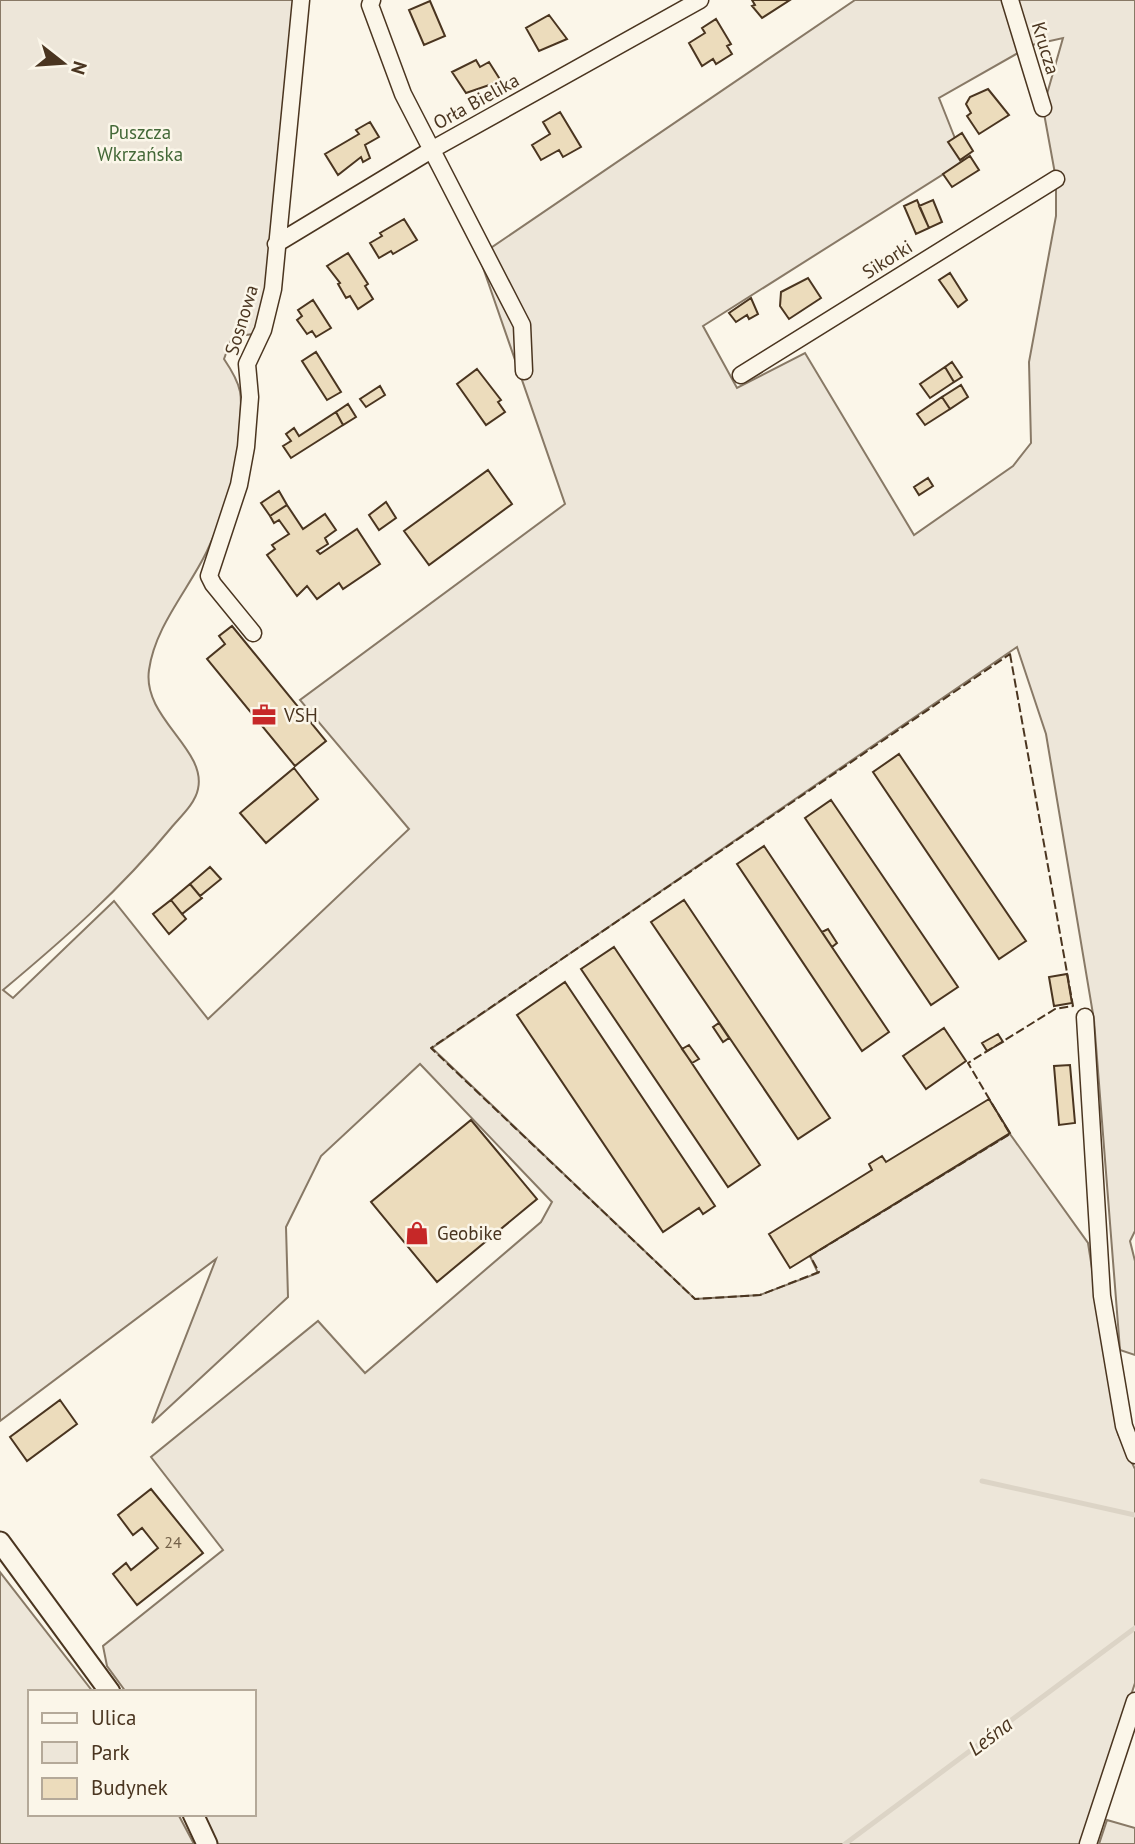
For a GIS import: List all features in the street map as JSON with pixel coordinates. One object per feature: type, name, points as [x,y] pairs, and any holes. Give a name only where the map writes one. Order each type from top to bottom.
[{"type":"street","name":"Sosnowa","points":[[253,633],[209,576],[239,485],[250,397],[247,364],[263,330],[273,289],[301,0]]},
{"type":"street","points":[[372,0],[370,5],[403,94],[519,317],[522,325],[524,371]]},
{"type":"street","name":"Orła Bielika","points":[[276,244],[433,149],[700,0]]},
{"type":"street","name":"Krucza","points":[[1010,0],[1043,108]]},
{"type":"street","name":"Sikorki","points":[[741,375],[1056,179]]},
{"type":"street","points":[[1085,1017],[1102,1296],[1124,1426],[1135,1455]]},
{"type":"street","points":[[0,1542],[109,1690]]},
{"type":"street","points":[[1088,1844],[1135,1700]]},
{"type":"street","points":[[194,1816],[207,1844]]},
{"type":"green space","name":"Puszcza Wkrzańska","points":[[0,0],[294,0],[268,288],[253,334],[232,337],[224,359],[241,394],[238,449],[233,479],[225,509],[213,537],[200,565],[165,623],[152,654],[149,670],[149,687],[155,703],[193,760],[198,774],[198,789],[187,810],[112,893],[3,990],[13,998],[114,901],[208,1019],[409,829],[300,700],[565,504],[479,256],[855,0],[1135,0],[1135,1231],[1130,1241],[1135,1261],[1135,1355],[1120,1350],[1094,1020],[1046,734],[1017,647],[432,1048],[695,1299],[760,1295],[818,1273],[810,1256],[1010,1134],[1088,1243],[1118,1434],[1135,1469],[1135,1683],[1082,1844],[216,1844],[204,1816],[256,1816],[256,1690],[125,1690],[107,1666],[103,1646],[223,1550],[151,1457],[318,1321],[365,1373],[541,1222],[552,1202],[420,1064],[321,1156],[286,1227],[288,1297],[152,1423],[216,1259],[0,1421]],"holes":[[[1063,38],[1043,108],[1056,179],[1056,216],[1029,362],[1031,443],[1013,466],[914,535],[805,353],[737,388],[703,326],[964,161],[939,98],[1032,45]]]},
{"type":"green space","points":[[0,1572],[91,1690],[28,1690],[28,1816],[179,1816],[194,1844],[0,1844]]},
{"type":"green space","points":[[1107,1820],[1135,1828],[1135,1844],[1099,1844]]},
{"type":"building","points":[[752,0],[790,0],[762,18],[752,6],[755,5]]},
{"type":"building","points":[[430,1],[445,36],[424,45],[409,10]]},
{"type":"building","points":[[549,15],[567,39],[539,51],[526,28]]},
{"type":"building","points":[[716,19],[731,44],[727,46],[732,54],[716,64],[713,59],[702,66],[689,43],[705,33],[702,28]]},
{"type":"building","points":[[476,60],[480,67],[489,62],[501,81],[466,93],[452,72]]},
{"type":"building","points":[[988,89],[1009,115],[979,134],[967,116],[971,113],[966,104],[970,97]]},
{"type":"building","points":[[560,112],[581,147],[563,157],[559,150],[541,160],[532,145],[550,134],[543,122]]},
{"type":"building","points":[[370,122],[379,137],[365,145],[370,158],[363,162],[361,157],[338,175],[325,154],[359,134],[356,130]]},
{"type":"building","points":[[962,133],[973,151],[960,160],[948,142]]},
{"type":"building","points":[[970,156],[979,170],[952,187],[943,174]]},
{"type":"building","points":[[917,200],[929,228],[916,234],[904,206]]},
{"type":"building","points":[[933,200],[942,222],[929,228],[919,206]]},
{"type":"building","points":[[404,219],[417,240],[393,254],[391,251],[379,258],[370,243],[382,236],[380,233]]},
{"type":"building","points":[[348,253],[368,284],[365,286],[373,299],[358,309],[350,296],[346,298],[338,284],[340,283],[327,266]]},
{"type":"building","points":[[950,273],[967,300],[958,307],[939,280]]},
{"type":"building","points":[[808,278],[821,298],[789,319],[780,306],[781,292]]},
{"type":"building","points":[[751,298],[758,314],[749,319],[747,315],[736,322],[729,313]]},
{"type":"building","points":[[313,300],[331,328],[316,337],[312,331],[307,334],[297,320],[302,316],[298,310]]},
{"type":"building","points":[[316,352],[341,392],[327,400],[302,361]]},
{"type":"building","points":[[952,362],[962,377],[954,382],[945,367]]},
{"type":"building","points":[[945,367],[954,382],[930,398],[920,384]]},
{"type":"building","points":[[477,369],[501,400],[498,402],[505,412],[486,425],[457,384]]},
{"type":"building","points":[[961,385],[968,397],[950,409],[942,397]]},
{"type":"building","points":[[380,386],[385,395],[366,407],[360,399]]},
{"type":"building","points":[[942,397],[950,409],[925,425],[917,414]]},
{"type":"building","points":[[348,404],[356,417],[343,425],[336,412]]},
{"type":"building","points":[[336,412],[343,425],[291,458],[283,446],[291,441],[286,434],[294,428],[299,436]]},
{"type":"building","points":[[488,470],[512,504],[429,565],[404,531]]},
{"type":"building","points":[[928,478],[933,486],[919,495],[914,487]]},
{"type":"building","points":[[279,491],[287,505],[270,516],[261,503]]},
{"type":"building","points":[[386,502],[396,518],[379,530],[369,515]]},
{"type":"building","points":[[287,505],[303,529],[325,514],[336,530],[325,538],[328,544],[317,551],[320,554],[357,529],[380,564],[343,589],[339,583],[317,599],[307,586],[297,596],[267,555],[275,549],[272,545],[289,534],[279,520],[274,523],[270,516]]},
{"type":"building","points":[[232,626],[326,741],[295,766],[207,659],[225,644],[219,636]]},
{"type":"building","points":[[899,754],[1026,941],[999,959],[873,772]]},
{"type":"building","points":[[294,768],[318,799],[266,843],[240,813]]},
{"type":"building","points":[[831,800],[958,987],[931,1005],[805,818]]},
{"type":"building","points":[[764,846],[889,1032],[862,1051],[737,864]]},
{"type":"building","points":[[210,867],[221,879],[200,896],[190,884]]},
{"type":"building","points":[[190,884],[202,898],[182,914],[171,900]]},
{"type":"building","points":[[171,900],[186,919],[169,934],[153,914]]},
{"type":"building","points":[[684,900],[830,1118],[798,1139],[651,922]]},
{"type":"building","points":[[828,929],[837,943],[832,947],[822,932]]},
{"type":"building","points":[[614,947],[760,1165],[728,1187],[581,969]]},
{"type":"building","points":[[1067,974],[1072,1003],[1054,1006],[1049,977]]},
{"type":"building","points":[[565,982],[715,1206],[703,1214],[699,1208],[663,1232],[517,1015]]},
{"type":"building","points":[[719,1023],[729,1038],[723,1042],[713,1027]]},
{"type":"building","points":[[944,1028],[966,1061],[926,1089],[903,1056]]},
{"type":"building","points":[[998,1034],[1003,1042],[987,1051],[982,1043]]},
{"type":"building","points":[[689,1045],[699,1059],[692,1063],[682,1049]]},
{"type":"building","points":[[1070,1065],[1075,1123],[1059,1125],[1054,1066]]},
{"type":"building","points":[[989,1099],[1010,1133],[790,1268],[769,1234],[872,1170],[869,1164],[882,1156],[886,1162]]},
{"type":"building","points":[[471,1120],[537,1199],[437,1282],[371,1202]]},
{"type":"building","points":[[60,1400],[77,1424],[27,1461],[10,1437]]},
{"type":"building","points":[[151,1489],[203,1553],[137,1605],[113,1574],[126,1563],[131,1570],[158,1548],[142,1528],[133,1535],[118,1515]]},
{"type":"waterway","points":[[982,1481],[1135,1515]]},
{"type":"waterway","name":"Leśna","points":[[845,1844],[1135,1628]]},
{"type":"fence","points":[[1010,654],[1073,1006],[1055,1009],[968,1063],[1010,1134],[810,1256],[819,1272],[760,1295],[695,1299],[431,1048],[1010,654]]},
{"type":"place","name":"VSH","points":[[264,715]]},
{"type":"place","name":"Geobike","points":[[417,1233]]}]
